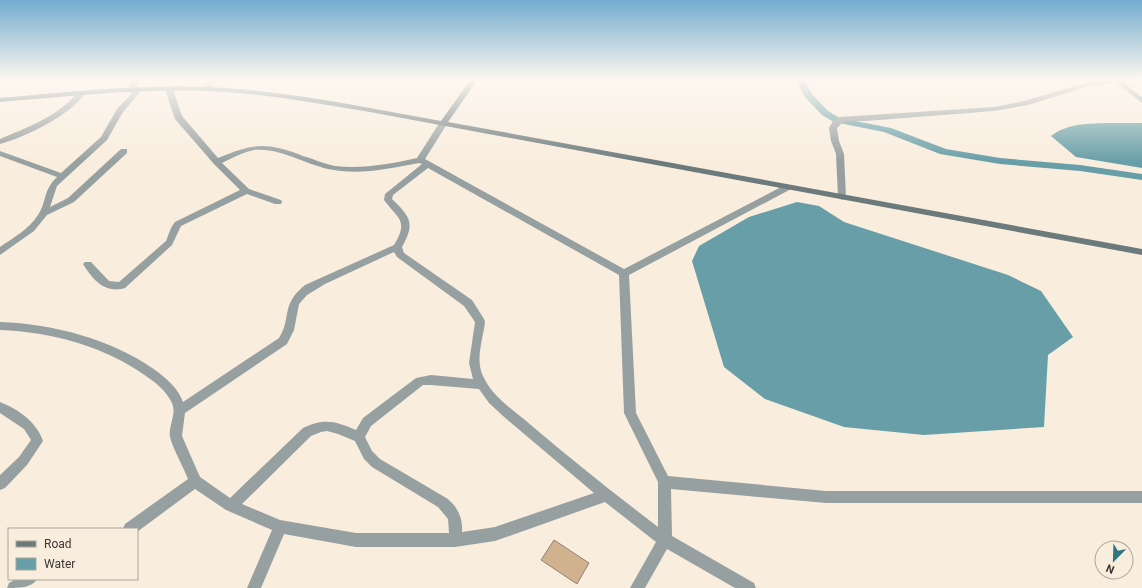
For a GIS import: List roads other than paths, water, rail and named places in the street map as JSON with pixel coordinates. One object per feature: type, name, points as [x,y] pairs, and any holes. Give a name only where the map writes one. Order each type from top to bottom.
[{"type":"main road","points":[[341,106],[1142,252]]},
{"type":"main road","points":[[443,124],[455,106]]},
{"type":"street","points":[[0,142],[51,118],[67,106]]},
{"type":"street","points":[[44,213],[49,193],[53,185],[104,138],[123,106]]},
{"type":"street","points":[[174,106],[178,117],[217,162],[246,191],[278,202]]},
{"type":"street","points":[[842,197],[840,154],[835,141],[833,128],[839,121],[994,109],[1009,106]]},
{"type":"street","points":[[180,410],[283,342],[289,333],[294,306],[298,298],[310,287],[328,277],[349,270],[397,247],[404,236],[407,227],[406,218],[388,200],[389,194],[423,162],[443,124]]},
{"type":"street","points":[[217,162],[242,151],[255,148],[270,149],[333,168],[368,169],[423,162],[624,273]]},
{"type":"street","points":[[0,252],[35,224],[44,213],[71,200],[124,151]]},
{"type":"street","points":[[0,154],[62,176]]},
{"type":"street","points":[[624,273],[788,187]]},
{"type":"street","points":[[88,264],[106,286],[113,287],[122,285],[169,243],[174,234],[174,229],[178,224],[246,191]]},
{"type":"street","points":[[397,247],[400,255],[468,303],[480,322],[474,360],[476,375],[486,392],[502,408],[605,496],[665,540],[749,588]]},
{"type":"street","points":[[624,273],[630,413],[664,482],[665,540],[637,588]]},
{"type":"street","points":[[0,326],[23,327],[95,343],[132,360],[164,384],[177,400],[180,410],[176,436],[195,481],[210,493],[231,506],[280,527],[356,540],[455,540],[495,534],[605,496]]},
{"type":"street","points":[[359,437],[367,422],[420,381],[431,380],[482,385]]},
{"type":"street","points":[[0,407],[13,414],[28,427],[36,435],[37,442],[23,461],[0,484]]},
{"type":"street","points":[[231,506],[307,432],[315,427],[332,426],[359,437],[368,455],[376,463],[444,503],[456,517],[455,540]]},
{"type":"street","points":[[131,528],[195,481]]},
{"type":"street","points":[[664,482],[826,497],[1142,497]]},
{"type":"street","points":[[254,588],[280,527]]},
{"type":"street","points":[[14,588],[28,580]]},
{"type":"water","points":[[1107,123],[1142,123],[1142,168],[1076,157],[1051,136],[1071,126]]},
{"type":"water","points":[[797,202],[819,206],[844,222],[1008,275],[1041,291],[1073,337],[1048,355],[1044,427],[924,435],[844,427],[765,399],[724,367],[692,261],[699,246],[749,217]]},
{"type":"waterway","points":[[819,106],[825,113],[837,120],[887,130],[944,152],[1000,161],[1080,168],[1142,177]]}]
